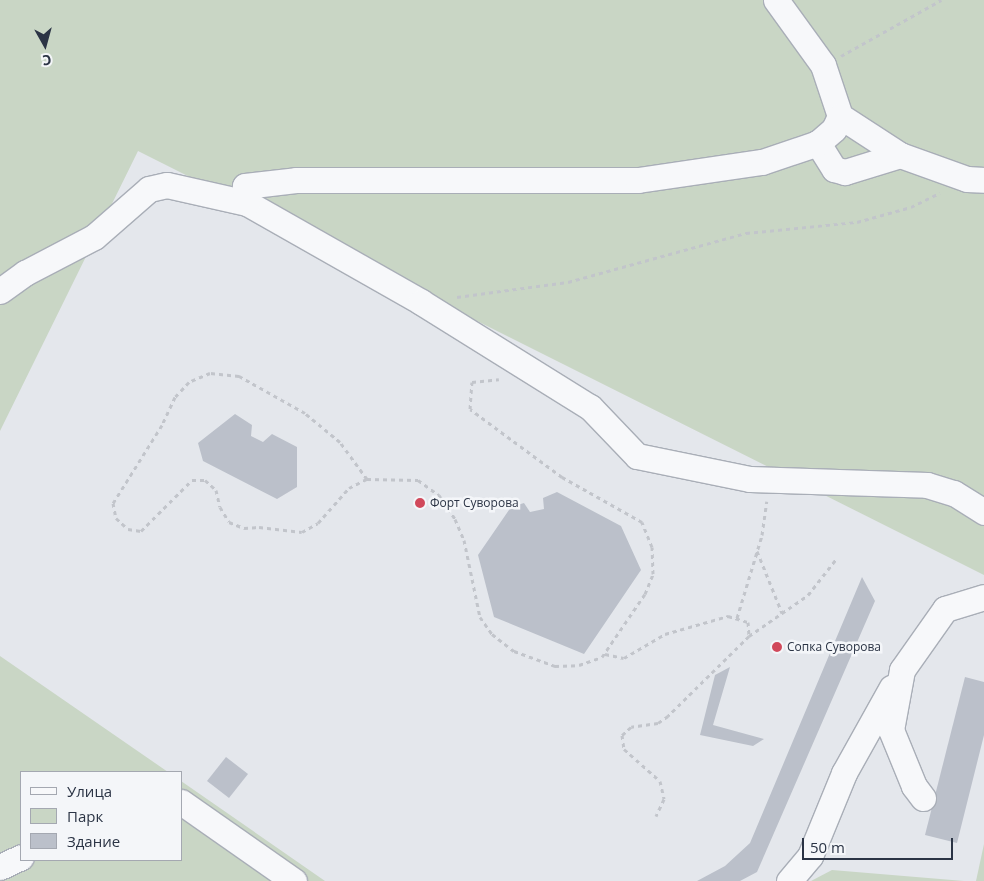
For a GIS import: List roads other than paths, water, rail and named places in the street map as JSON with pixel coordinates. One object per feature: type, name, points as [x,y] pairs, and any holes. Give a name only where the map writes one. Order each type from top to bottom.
[{"type":"street","points":[[776,0],[823,64],[840,116],[900,155],[975,179]]},
{"type":"street","points":[[247,203],[245,186],[296,180],[638,180],[762,162],[818,142],[834,129],[840,116]]},
{"type":"street","points":[[818,142],[834,169],[845,172],[900,155]]},
{"type":"street","points":[[0,291],[25,273],[94,237],[149,189],[167,185],[247,203],[421,302],[590,406],[637,456],[682,467],[771,479],[927,485],[954,493],[984,512]]},
{"type":"street","points":[[789,881],[810,856],[844,773],[902,670],[946,609],[984,597]]},
{"type":"street","points":[[902,670],[891,730],[914,786],[923,798]]},
{"type":"street","points":[[182,803],[294,881]]},
{"type":"street","points":[[0,868],[20,857]]},
{"type":"place","name":"Форт Суворова","points":[[420,503]]},
{"type":"place","name":"Сопка Суворова","points":[[777,647]]}]
